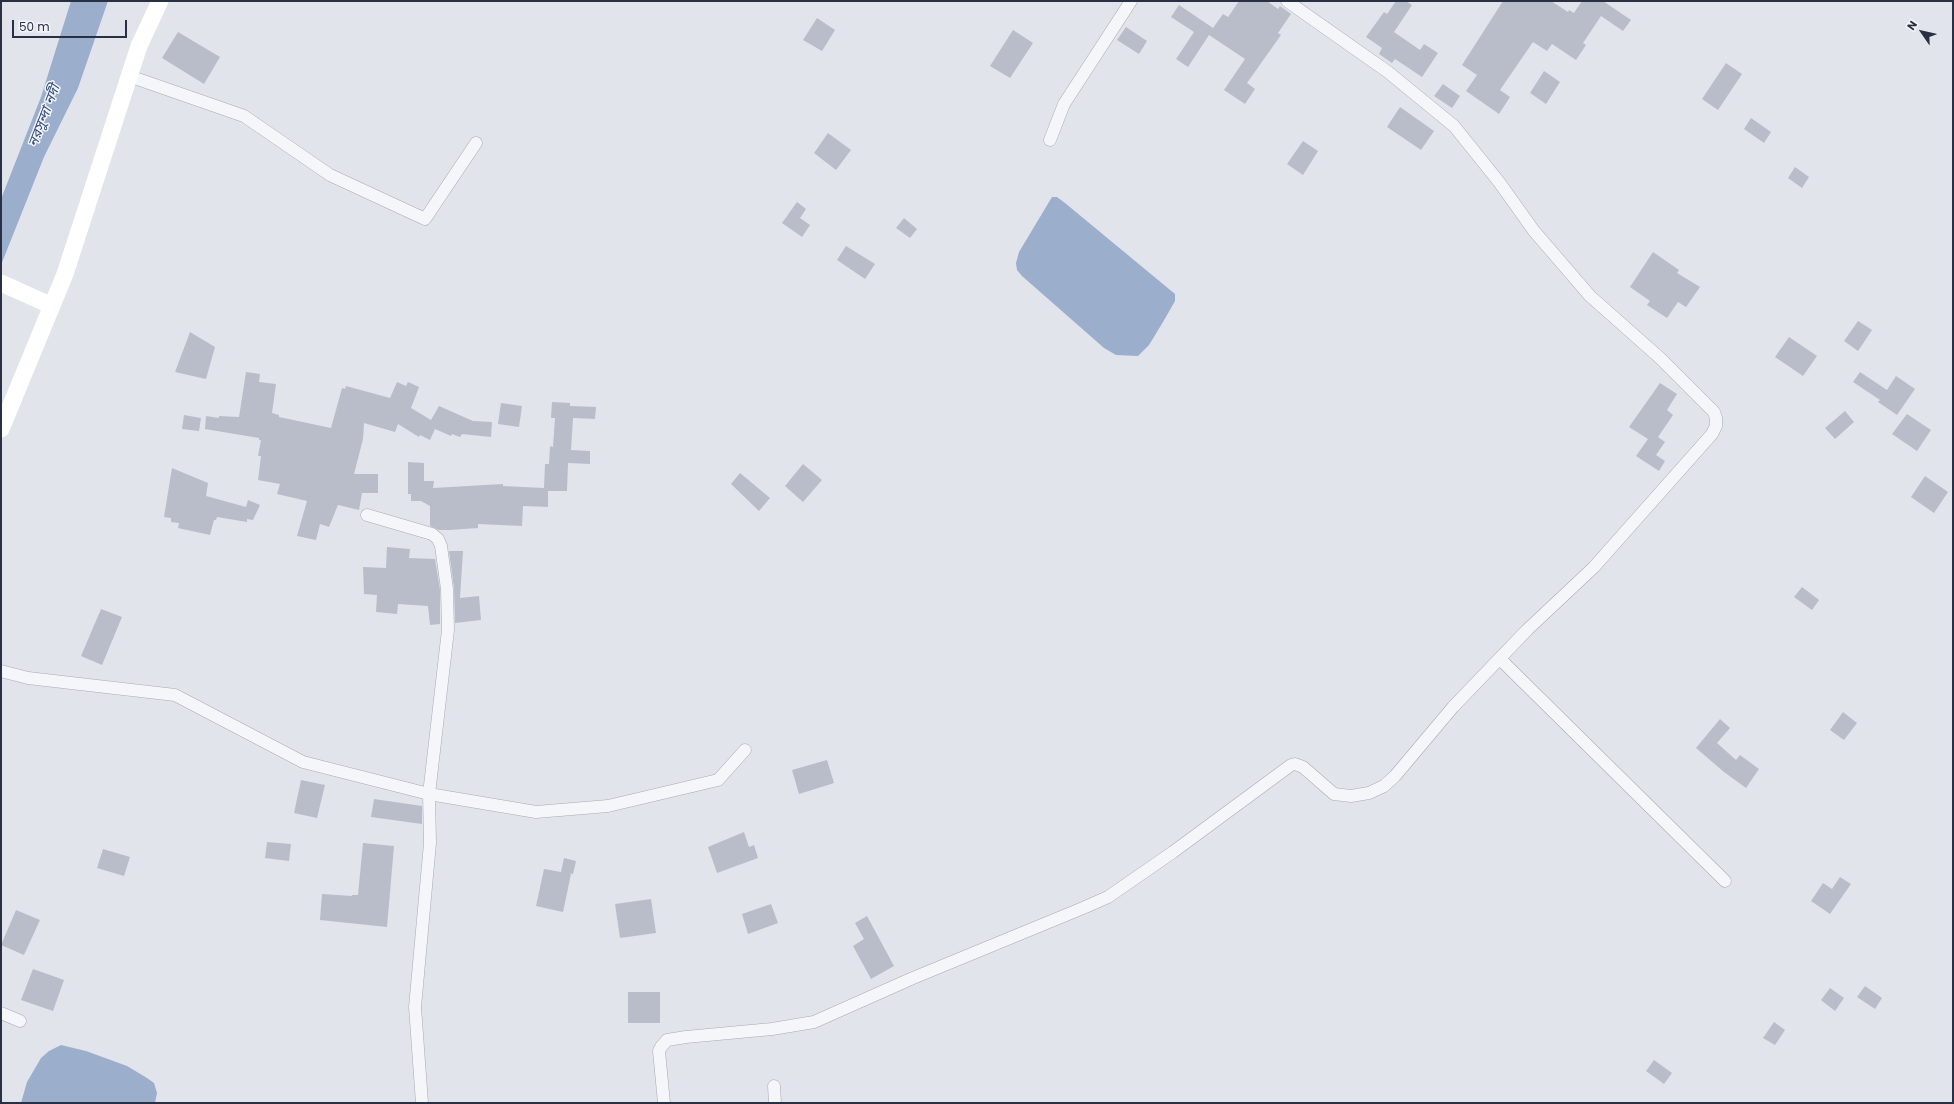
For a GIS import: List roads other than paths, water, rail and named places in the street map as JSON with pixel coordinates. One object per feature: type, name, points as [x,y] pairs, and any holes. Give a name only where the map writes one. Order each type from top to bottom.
[{"type":"main road","points":[[1,429],[65,274],[139,46],[160,1]]},
{"type":"main road","points":[[1,284],[52,306]]},
{"type":"street","points":[[1050,140],[1064,104],[1131,1]]},
{"type":"street","points":[[664,1103],[659,1051],[660,1047],[667,1040],[772,1029],[814,1022],[913,978],[1108,897],[1173,852],[1291,765],[1295,764],[1303,767],[1334,794],[1351,796],[1369,793],[1384,786],[1395,776],[1453,707],[1500,658],[1594,567],[1712,434],[1716,426],[1714,412],[1590,296],[1565,269],[1534,231],[1499,182],[1454,126],[1388,72],[1287,1]]},
{"type":"street","points":[[130,76],[244,116],[330,175],[424,219],[476,143]]},
{"type":"street","points":[[367,515],[432,534],[440,542],[447,589],[448,630],[429,794],[430,844],[415,1007],[422,1103]]},
{"type":"street","points":[[1500,658],[1725,881]]},
{"type":"street","points":[[1,671],[28,678],[175,695],[303,762],[429,794],[536,812],[608,806],[718,780],[745,750]]},
{"type":"street","points":[[1,1013],[20,1021]]},
{"type":"street","points":[[774,1086],[775,1103]]},
{"type":"water","name":"নরসুন্দা নদী","points":[[71,1],[108,1],[78,88],[44,157],[1,265],[1,199],[41,97]]},
{"type":"water","points":[[1052,197],[1057,197],[1065,203],[1175,294],[1175,301],[1163,322],[1149,345],[1138,356],[1116,355],[1104,348],[1017,270],[1016,263],[1019,252]]},
{"type":"water","points":[[61,1045],[86,1051],[127,1066],[147,1078],[154,1083],[157,1093],[155,1103],[21,1103],[27,1082],[41,1058],[49,1051]]}]
